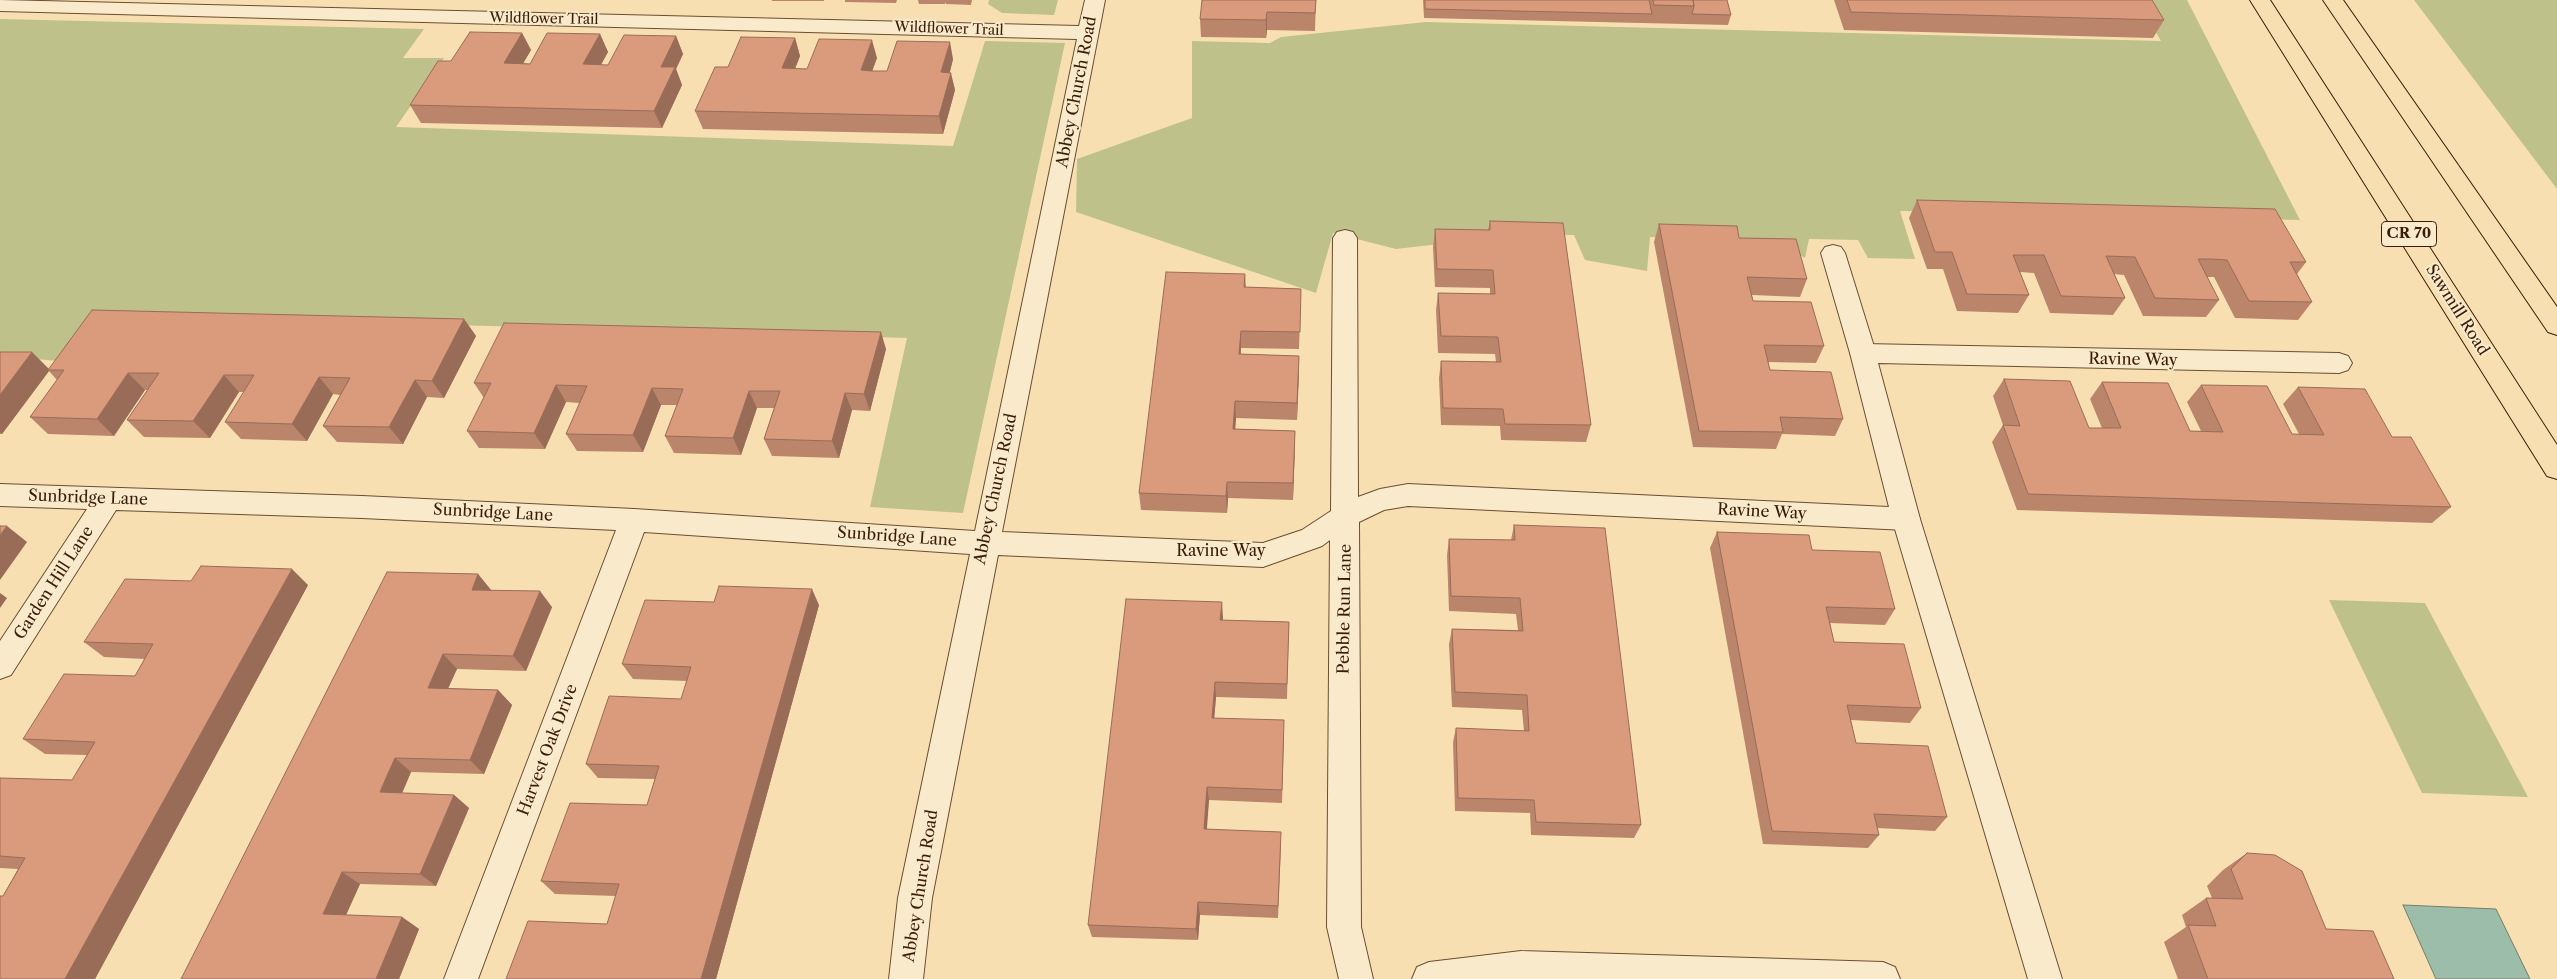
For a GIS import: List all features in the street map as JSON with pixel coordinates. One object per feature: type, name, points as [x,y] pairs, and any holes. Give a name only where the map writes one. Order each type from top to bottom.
[{"type":"main road","name":"Sawmill Road","points":[[2260,0],[2557,468]]},
{"type":"main road","points":[[2333,0],[2557,326]]},
{"type":"street","name":"Abbey Church Road","points":[[906,979],[915,898],[985,543],[1096,0]]},
{"type":"street","name":"Wildflower Trail","points":[[0,6],[1089,33]]},
{"type":"street","name":"Pebble Run Lane","points":[[1345,238],[1344,927],[1356,979]]},
{"type":"street","points":[[1833,253],[1864,353],[1906,518],[2045,979]]},
{"type":"street","name":"Ravine Way","points":[[1864,353],[2339,363]]},
{"type":"street","name":"Sunbridge Lane","points":[[0,495],[362,507],[634,520],[985,543]]},
{"type":"street","name":"Ravine Way","points":[[985,543],[1263,555],[1312,538],[1346,516],[1380,500],[1408,495],[1906,518]]},
{"type":"street","name":"Garden Hill Lane","points":[[0,666],[108,499]]},
{"type":"street","name":"Harvest Oak Drive","points":[[461,979],[634,520]]},
{"type":"street","points":[[1429,979],[1521,968],[1883,979]]},
{"type":"green space","points":[[989,0],[1058,0],[1054,15],[1002,13],[988,4]]},
{"type":"green space","points":[[2137,0],[2187,0],[2300,220],[1900,211],[1915,259],[1868,258],[1858,240],[1809,239],[1805,258],[1789,249],[1741,242],[1650,237],[1647,271],[1585,260],[1574,235],[1495,233],[1475,240],[1396,249],[1333,233],[1316,293],[1076,212],[1077,159],[1192,118],[1192,41],[1270,43],[1281,37],[1426,22],[2161,41]]},
{"type":"green space","points":[[2414,0],[2557,0],[2557,189]]},
{"type":"green space","points":[[0,19],[424,29],[403,58],[444,58],[396,127],[953,146],[985,41],[1065,43],[963,513],[870,507],[907,338],[105,315],[70,362],[0,356]]},
{"type":"green space","points":[[2329,600],[2425,603],[2528,797],[2422,793]]},
{"type":"shaded area","points":[[2403,905],[2496,909],[2530,979],[2436,979]]},
{"type":"building","points":[[1202,0],[1316,0],[1315,13],[1267,12],[1266,20],[1200,19]]},
{"type":"building","points":[[1425,0],[1649,0],[1652,14],[1425,9]]},
{"type":"building","points":[[1653,0],[1693,0],[1694,6],[1654,5]]},
{"type":"building","points":[[1693,0],[1727,0],[1731,15],[1692,14]]},
{"type":"building","points":[[1847,0],[2152,0],[2164,20],[1851,12]]},
{"type":"building","points":[[470,32],[522,33],[504,63],[530,64],[547,33],[600,34],[583,64],[608,65],[624,35],[676,36],[661,67],[675,67],[654,111],[410,105],[438,61],[451,61]]},
{"type":"building","points":[[741,37],[795,38],[782,68],[807,69],[819,39],[872,40],[861,70],[872,71],[887,71],[897,41],[950,42],[941,72],[951,73],[939,116],[695,111],[715,67],[728,67]]},
{"type":"building","points":[[1917,200],[2275,209],[2306,262],[2290,262],[2312,302],[2249,301],[2227,260],[2212,259],[2198,259],[2219,300],[2155,298],[2135,257],[2106,256],[2125,298],[2061,296],[2044,255],[2013,255],[2029,295],[1967,294],[1952,252],[1935,252]]},
{"type":"building","points":[[1490,221],[1563,223],[1591,425],[1505,424],[1503,409],[1443,408],[1441,361],[1501,362],[1498,337],[1441,336],[1438,293],[1495,294],[1493,270],[1437,269],[1435,229],[1490,230]]},
{"type":"building","points":[[1659,224],[1737,226],[1739,238],[1796,239],[1807,279],[1747,277],[1753,301],[1811,302],[1824,346],[1764,345],[1770,370],[1831,372],[1843,419],[1780,417],[1783,432],[1699,431]]},
{"type":"building","points":[[1166,272],[1245,274],[1244,287],[1301,289],[1300,332],[1241,331],[1239,354],[1299,356],[1297,403],[1235,401],[1233,429],[1295,431],[1293,483],[1227,482],[1226,496],[1139,493]]},
{"type":"building","points":[[92,310],[464,319],[432,381],[415,380],[389,427],[323,426],[350,378],[319,377],[292,424],[225,422],[254,375],[224,375],[193,421],[127,420],[159,373],[128,373],[97,419],[30,417],[64,370],[48,370]]},
{"type":"building","points":[[504,323],[881,332],[864,394],[845,393],[832,441],[764,439],[780,391],[749,391],[733,438],[665,436],[683,389],[652,388],[633,435],[566,434],[587,386],[556,385],[534,433],[467,431],[491,383],[474,383]]},
{"type":"building","points":[[0,352],[32,352],[0,395]]},
{"type":"building","points":[[2004,379],[2070,381],[2089,428],[2121,428],[2102,382],[2168,383],[2190,431],[2223,432],[2201,385],[2267,386],[2292,434],[2324,435],[2298,387],[2365,389],[2392,437],[2411,437],[2451,507],[2028,494],[2003,425],[2020,426]]},
{"type":"building","points":[[1514,525],[1605,528],[1641,825],[1536,822],[1534,800],[1458,798],[1456,728],[1529,731],[1527,695],[1455,692],[1452,629],[1523,631],[1520,598],[1451,596],[1449,539],[1515,540]]},
{"type":"building","points":[[0,526],[7,526],[0,535]]},
{"type":"building","points":[[1717,532],[1809,535],[1812,550],[1880,552],[1895,609],[1826,607],[1834,642],[1904,644],[1921,708],[1847,705],[1856,743],[1928,746],[1947,817],[1874,814],[1879,835],[1772,831]]},
{"type":"building","points":[[201,566],[292,569],[65,979],[0,979],[0,896],[3,896],[25,858],[0,856],[0,778],[72,780],[95,742],[23,739],[64,674],[135,676],[153,644],[84,642],[125,579],[191,581]]},
{"type":"building","points":[[387,572],[478,574],[472,590],[540,591],[513,656],[443,654],[428,688],[498,690],[470,760],[395,758],[380,792],[454,795],[420,874],[342,872],[323,914],[402,917],[376,979],[181,979]]},
{"type":"building","points":[[719,586],[812,589],[701,979],[506,979],[528,921],[607,924],[619,884],[541,881],[570,803],[647,805],[659,766],[586,764],[609,696],[681,699],[691,667],[622,664],[645,600],[714,602]]},
{"type":"building","points":[[1126,599],[1222,602],[1220,620],[1289,622],[1287,684],[1215,682],[1212,718],[1284,720],[1282,790],[1207,787],[1204,829],[1281,832],[1278,906],[1198,902],[1196,929],[1088,925]]},
{"type":"building","points":[[2247,853],[2275,855],[2302,871],[2326,929],[2373,931],[2394,979],[2208,979],[2188,925],[2216,926],[2206,898],[2243,899],[2231,869]]}]
